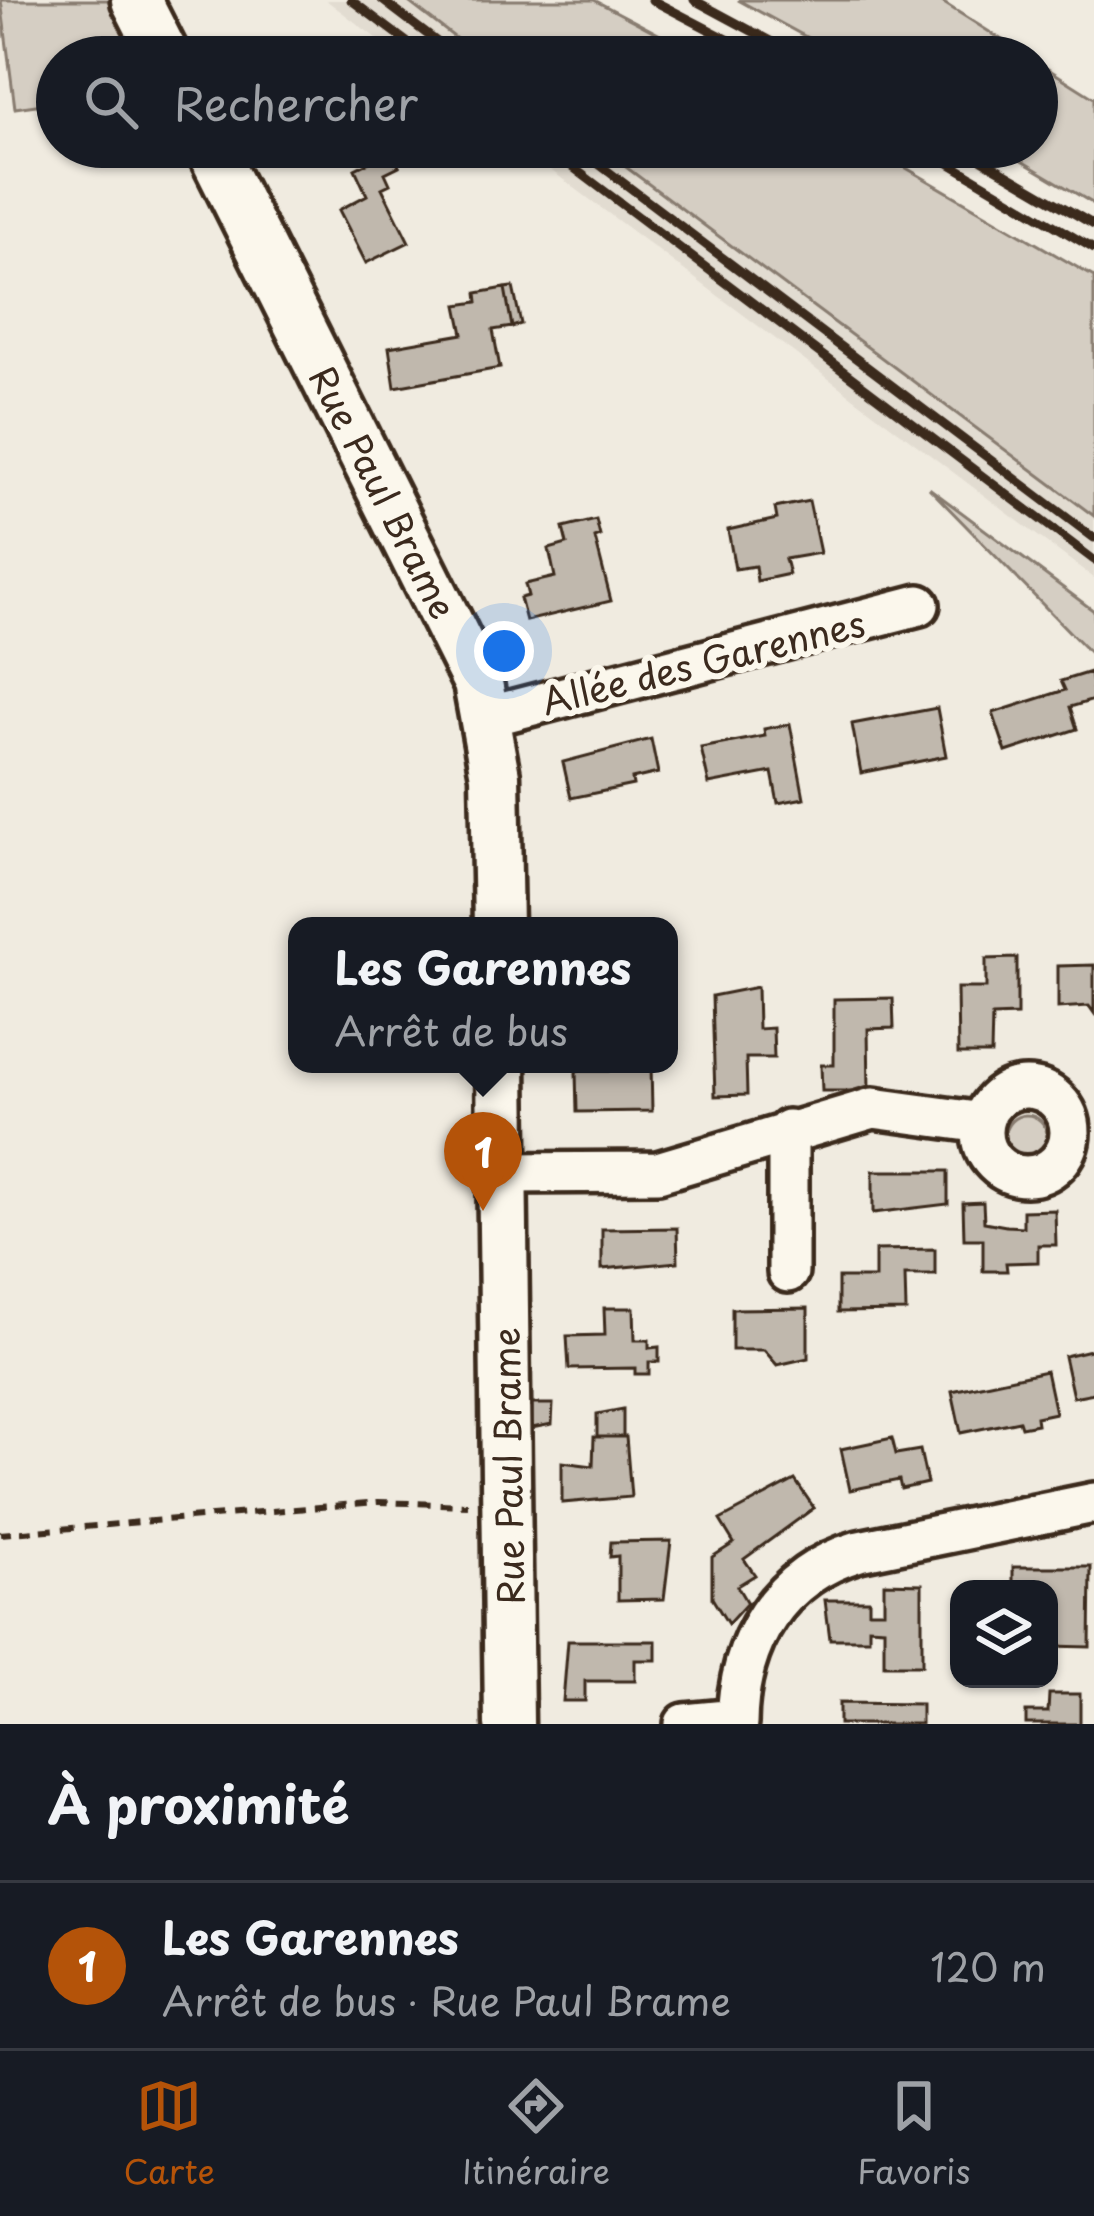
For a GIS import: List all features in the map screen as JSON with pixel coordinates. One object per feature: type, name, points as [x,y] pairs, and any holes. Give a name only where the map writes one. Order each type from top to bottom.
[{"type":"street","points":[[136,0],[154,36]]},
{"type":"street","name":"Rue Paul Brame","points":[[221,168],[461,644],[487,717],[495,776],[498,917]]},
{"type":"street","name":"Allée des Garennes","points":[[487,717],[919,605]]},
{"type":"street","name":"Rue Paul Brame","points":[[501,1073],[509,1724]]},
{"type":"street","points":[[502,1173],[640,1175],[873,1108],[983,1123]]},
{"type":"street","points":[[788,1130],[788,1272]]},
{"type":"street","points":[[685,1724],[737,1722],[740,1678],[757,1629],[792,1587],[822,1565],[859,1552],[1094,1503]]},
{"type":"path","points":[[0,1534],[378,1502],[508,1506]]},
{"type":"shaded area","points":[[1,0],[108,0],[126,36],[36,36],[36,105],[15,108]]},
{"type":"shaded area","points":[[326,0],[406,0],[453,36],[373,36]]},
{"type":"shaded area","points":[[406,0],[594,0],[662,36],[453,36]]},
{"type":"shaded area","points":[[738,0],[939,0],[996,36],[804,36]]},
{"type":"shaded area","points":[[1058,75],[1094,98],[1094,204],[1033,168],[1058,168]]},
{"type":"shaded area","points":[[548,168],[627,168],[1057,488],[1094,516],[1094,578]]},
{"type":"shaded area","points":[[627,168],[906,168],[1094,277],[1094,516]]},
{"type":"shaded area","points":[[929,488],[1094,611],[1094,657]]},
{"type":"shaded area","points":[[1026,1115],[1041,1121],[1047,1136],[1041,1151],[1026,1157],[1011,1151],[1005,1136],[1011,1121]]},
{"type":"building","points":[[395,168],[385,173],[390,184],[382,188],[409,242],[366,263],[339,210],[367,195],[355,169]]},
{"type":"building","points":[[513,287],[521,324],[512,327],[505,288]]},
{"type":"building","points":[[505,288],[512,327],[493,330],[500,368],[395,387],[389,347],[463,334],[457,305],[478,302],[477,293]]},
{"type":"building","points":[[809,501],[820,553],[785,559],[789,574],[757,581],[755,566],[735,569],[728,530],[777,519],[775,508]]},
{"type":"building","points":[[596,520],[600,536],[595,538],[611,601],[526,621],[520,598],[528,596],[525,584],[555,577],[549,549],[567,544],[563,528]]},
{"type":"building","points":[[1090,672],[1094,700],[1070,707],[1077,729],[1006,752],[993,713],[1065,690],[1061,681]]},
{"type":"building","points":[[937,708],[946,756],[861,773],[852,724]]},
{"type":"building","points":[[790,724],[804,798],[778,803],[772,772],[709,784],[701,748],[765,736],[764,729]]},
{"type":"building","points":[[651,739],[658,773],[632,779],[633,785],[571,798],[563,762]]},
{"type":"building","points":[[1017,958],[1017,1015],[992,1016],[991,1054],[958,1054],[957,988],[986,988],[986,959]]},
{"type":"building","points":[[1094,965],[1094,1013],[1089,1006],[1058,1008],[1058,966]]},
{"type":"building","points":[[757,987],[758,1029],[773,1028],[774,1058],[746,1058],[747,1095],[715,1096],[712,996]]},
{"type":"building","points":[[893,998],[894,1028],[868,1029],[869,1091],[822,1091],[821,1065],[834,1065],[834,999]]},
{"type":"building","points":[[576,1073],[651,1073],[652,1111],[577,1112]]},
{"type":"building","points":[[873,1171],[948,1171],[948,1204],[873,1213]]},
{"type":"building","points":[[983,1202],[984,1222],[1006,1226],[1023,1227],[1023,1211],[1055,1210],[1056,1245],[1038,1245],[1038,1262],[1006,1263],[1007,1271],[983,1271],[983,1239],[964,1239],[963,1203]]},
{"type":"building","points":[[677,1228],[678,1262],[602,1269],[602,1229]]},
{"type":"building","points":[[935,1249],[935,1275],[905,1275],[906,1311],[838,1312],[838,1278],[875,1278],[875,1250]]},
{"type":"building","points":[[604,1308],[634,1308],[635,1340],[649,1340],[649,1348],[659,1347],[659,1362],[649,1362],[649,1374],[635,1374],[635,1368],[569,1369],[567,1336],[605,1335]]},
{"type":"building","points":[[808,1308],[808,1358],[777,1365],[764,1350],[732,1350],[732,1309]]},
{"type":"building","points":[[1094,1349],[1094,1393],[1073,1397],[1064,1356]]},
{"type":"building","points":[[1046,1371],[1055,1413],[1036,1417],[1037,1424],[1021,1427],[1019,1421],[961,1433],[952,1391]]},
{"type":"building","points":[[532,1404],[553,1404],[552,1424],[532,1428]]},
{"type":"building","points":[[623,1409],[623,1437],[597,1437],[597,1414]]},
{"type":"building","points":[[594,1437],[626,1437],[631,1497],[562,1503],[562,1462],[593,1466]]},
{"type":"building","points":[[892,1438],[896,1454],[920,1450],[927,1483],[901,1489],[899,1480],[850,1490],[841,1449]]},
{"type":"building","points":[[795,1480],[814,1508],[744,1559],[755,1575],[737,1586],[747,1603],[728,1624],[712,1598],[712,1557],[734,1543],[720,1520]]},
{"type":"building","points":[[671,1541],[664,1599],[618,1600],[618,1556],[610,1557],[611,1542]]},
{"type":"building","points":[[1013,1567],[1091,1567],[1090,1647],[1058,1646],[1058,1580],[1013,1580]]},
{"type":"building","points":[[884,1583],[922,1584],[922,1665],[884,1665],[884,1628],[869,1627],[869,1639],[830,1639],[825,1600],[869,1600],[869,1611],[884,1611]]},
{"type":"building","points":[[568,1641],[656,1641],[656,1660],[635,1660],[635,1681],[585,1681],[585,1701],[563,1701]]},
{"type":"building","points":[[1049,1694],[1080,1694],[1080,1724],[1026,1724],[1026,1712],[1048,1712]]},
{"type":"building","points":[[839,1703],[921,1704],[921,1724],[839,1724]]},
{"type":"railway","points":[[351,0],[399,36]]},
{"type":"railway","points":[[382,0],[429,36]]},
{"type":"railway","points":[[652,0],[721,36]]},
{"type":"railway","points":[[694,0],[761,36]]},
{"type":"railway","points":[[574,168],[1094,560]]},
{"type":"railway","points":[[604,168],[1094,538]]},
{"type":"railway","points":[[957,168],[1094,249]]},
{"type":"railway","points":[[996,168],[1094,225]]},
{"type":"place","name":"Les Garennes","points":[[483,1211]]}]
